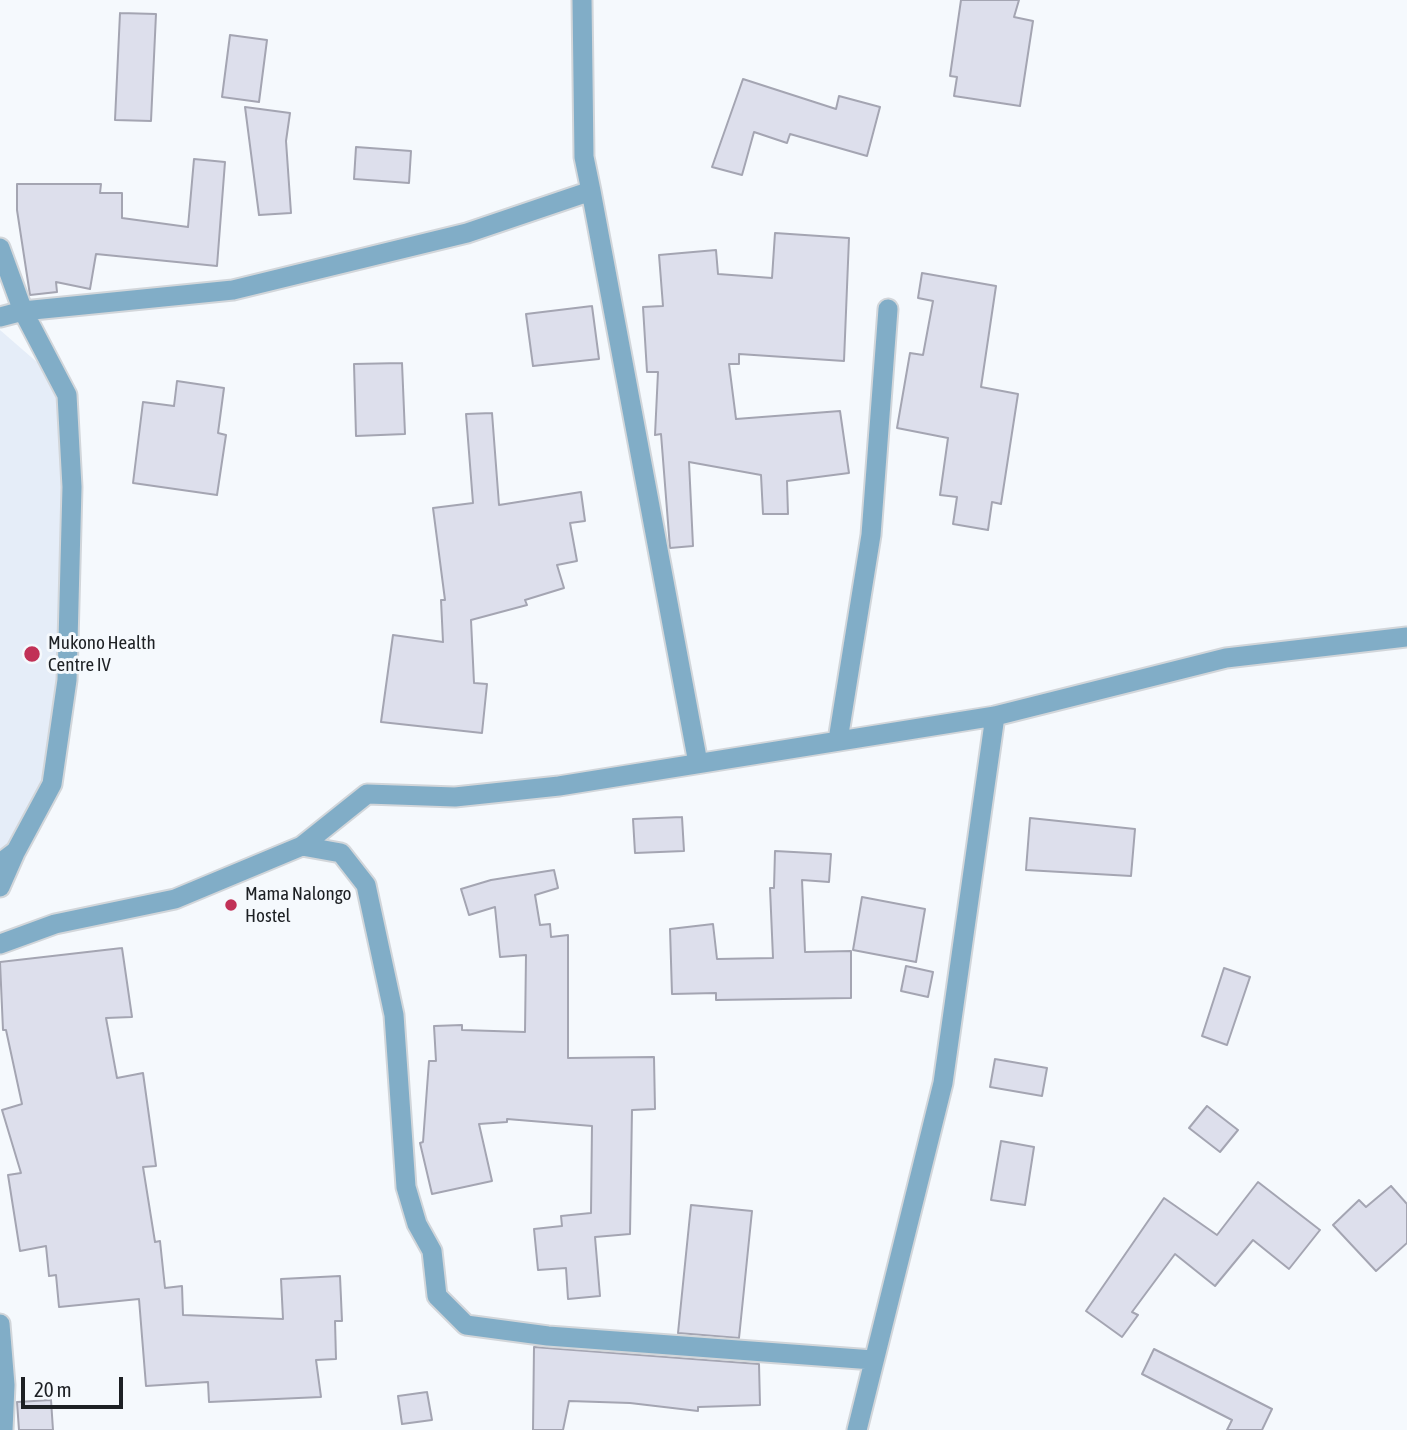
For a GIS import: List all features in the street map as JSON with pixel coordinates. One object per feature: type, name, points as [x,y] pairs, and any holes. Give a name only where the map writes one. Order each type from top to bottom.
[{"type":"street","points":[[582,0],[584,157],[698,763]]},
{"type":"street","points":[[0,317],[23,311],[233,290],[467,233],[590,191]]},
{"type":"street","points":[[0,248],[23,311],[67,395],[72,487],[67,680],[52,785],[8,857],[0,887]]},
{"type":"street","points":[[838,740],[871,535],[888,309]]},
{"type":"street","points":[[0,944],[55,924],[175,899],[302,846],[367,794],[455,797],[559,786],[995,716],[1226,658],[1407,637]]},
{"type":"street","points":[[857,1430],[943,1083],[995,716]]},
{"type":"street","points":[[302,846],[341,853],[366,885],[394,1015],[406,1187],[417,1224],[432,1251],[438,1296],[466,1325],[548,1336],[873,1360]]},
{"type":"street","points":[[0,1324],[5,1385],[3,1430]]},
{"type":"shaded area","name":"Mukono Health Centre IV","points":[[0,330],[61,383],[70,561],[58,747],[24,836],[0,854]]},
{"type":"building","points":[[961,0],[1019,0],[1014,17],[1033,21],[1020,106],[954,96],[957,77],[950,76]]},
{"type":"building","points":[[120,13],[156,14],[151,121],[115,120]]},
{"type":"building","points":[[230,35],[267,40],[259,102],[222,97]]},
{"type":"building","points":[[743,79],[836,109],[839,96],[880,107],[867,156],[790,134],[787,143],[754,132],[742,175],[712,167]]},
{"type":"building","points":[[245,107],[290,113],[286,141],[291,213],[259,215]]},
{"type":"building","points":[[356,147],[411,151],[409,183],[354,179]]},
{"type":"building","points":[[194,159],[225,162],[217,266],[96,254],[90,289],[56,282],[57,292],[30,295],[17,210],[17,184],[101,184],[100,193],[122,193],[122,218],[188,227]]},
{"type":"building","points":[[775,233],[849,238],[844,361],[739,354],[739,364],[729,364],[736,419],[840,411],[849,473],[787,481],[788,514],[763,514],[761,475],[689,462],[693,546],[670,548],[661,434],[655,435],[658,372],[647,372],[643,307],[663,306],[659,255],[716,250],[718,274],[772,278]]},
{"type":"building","points":[[922,273],[996,286],[981,387],[1018,394],[1001,504],[992,502],[988,530],[953,524],[957,497],[940,495],[948,438],[897,428],[910,353],[923,355],[933,301],[918,298]]},
{"type":"building","points":[[592,306],[599,359],[533,366],[526,314]]},
{"type":"building","points":[[402,363],[405,434],[356,436],[354,364]]},
{"type":"building","points":[[177,381],[224,388],[218,433],[226,435],[217,495],[133,483],[143,402],[174,406]]},
{"type":"building","points":[[492,413],[499,505],[581,492],[585,521],[570,523],[577,561],[557,565],[564,588],[525,600],[527,605],[471,620],[474,683],[487,684],[482,733],[381,722],[393,635],[443,642],[441,600],[445,600],[433,508],[473,503],[466,414]]},
{"type":"building","points":[[682,817],[684,851],[635,853],[633,819]]},
{"type":"building","points":[[1030,818],[1135,829],[1131,876],[1026,870]]},
{"type":"building","points":[[775,851],[831,854],[829,882],[802,880],[805,952],[851,951],[851,998],[716,1000],[716,993],[672,994],[670,929],[713,924],[717,959],[773,958],[770,888],[774,888]]},
{"type":"building","points":[[554,870],[558,888],[535,895],[540,925],[550,924],[551,937],[568,935],[568,1058],[654,1057],[655,1109],[632,1110],[630,1234],[595,1237],[600,1296],[568,1299],[566,1268],[538,1270],[534,1229],[562,1226],[561,1216],[591,1213],[592,1126],[507,1119],[507,1122],[479,1124],[492,1181],[432,1194],[420,1143],[423,1142],[429,1061],[436,1061],[434,1026],[462,1025],[462,1030],[525,1032],[526,955],[500,957],[495,907],[469,915],[461,889],[491,880]]},
{"type":"building","points":[[862,897],[925,909],[916,962],[853,950]]},
{"type":"building","points":[[122,948],[132,1017],[106,1018],[117,1078],[143,1073],[156,1166],[143,1167],[155,1242],[160,1241],[165,1288],[182,1286],[183,1315],[283,1319],[281,1279],[340,1276],[342,1321],[335,1321],[336,1359],[316,1360],[321,1397],[209,1402],[208,1382],[146,1386],[139,1299],[59,1307],[56,1275],[49,1276],[46,1246],[20,1251],[8,1175],[21,1173],[2,1110],[22,1104],[6,1030],[3,1030],[0,962]]},
{"type":"building","points":[[906,966],[933,972],[928,997],[901,991]]},
{"type":"building","points":[[1224,968],[1250,977],[1227,1045],[1202,1036]]},
{"type":"building","points":[[995,1059],[1047,1068],[1042,1096],[990,1087]]},
{"type":"building","points":[[1207,1106],[1238,1130],[1220,1152],[1189,1128]]},
{"type":"building","points":[[1001,1141],[1034,1147],[1025,1205],[991,1200]]},
{"type":"building","points":[[1258,1182],[1320,1230],[1289,1269],[1253,1240],[1215,1286],[1175,1254],[1132,1312],[1138,1315],[1122,1337],[1086,1311],[1164,1198],[1217,1235]]},
{"type":"building","points":[[1391,1186],[1407,1204],[1407,1243],[1376,1271],[1333,1225],[1359,1200],[1366,1207]]},
{"type":"building","points":[[691,1205],[752,1211],[739,1338],[678,1333]]},
{"type":"building","points":[[534,1347],[759,1364],[760,1405],[698,1407],[698,1411],[630,1403],[569,1401],[563,1430],[533,1430]]},
{"type":"building","points":[[1154,1349],[1272,1409],[1262,1430],[1227,1430],[1232,1420],[1142,1374]]},
{"type":"building","points":[[427,1392],[432,1420],[402,1424],[398,1396]]},
{"type":"building","points":[[51,1400],[53,1430],[19,1430],[17,1402]]},
{"type":"place","name":"Mukono Health Centre IV","points":[[32,654]]},
{"type":"place","name":"Mama Nalongo Hostel","points":[[231,905]]}]
